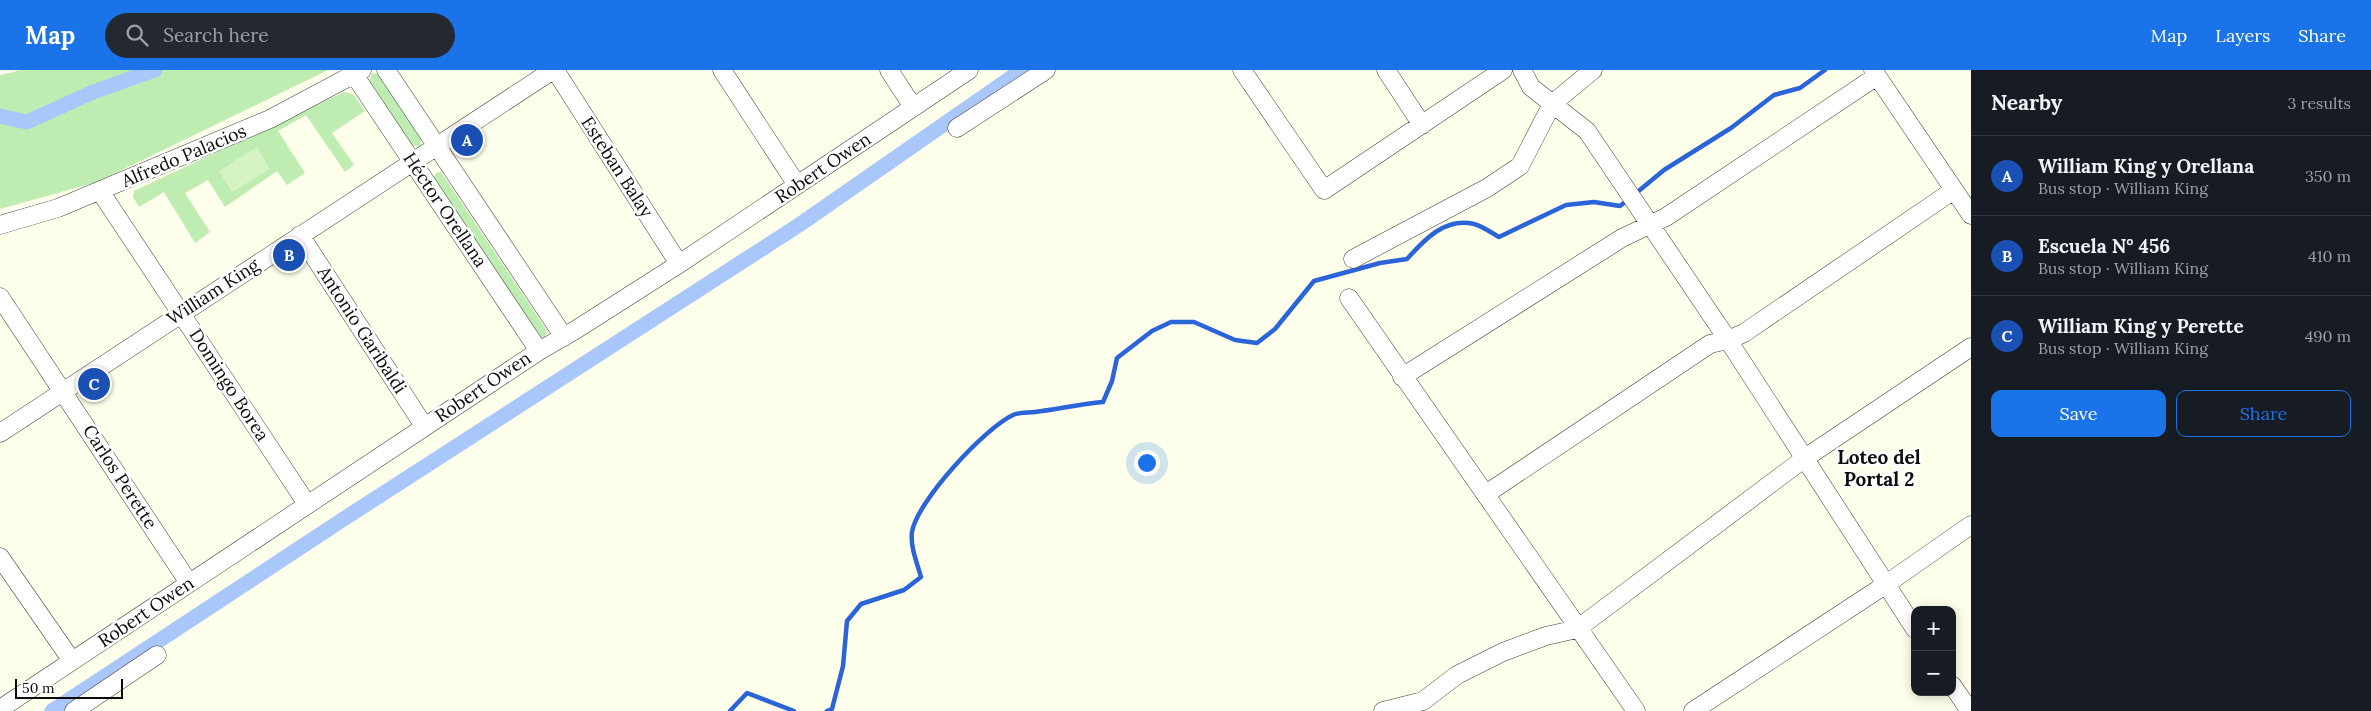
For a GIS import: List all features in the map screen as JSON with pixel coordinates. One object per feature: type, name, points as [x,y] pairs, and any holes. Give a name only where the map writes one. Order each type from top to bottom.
[{"type":"street","name":"Héctor Orellana","points":[[386,70],[564,337]]},
{"type":"street","name":"William King","points":[[0,433],[181,312],[554,70]]},
{"type":"street","name":"Esteban Balay","points":[[554,70],[679,264]]},
{"type":"street","points":[[722,70],[797,185]]},
{"type":"street","points":[[889,70],[913,107]]},
{"type":"street","name":"Robert Owen","points":[[0,709],[424,426],[539,351],[679,264],[969,70]]},
{"type":"street","points":[[957,128],[1046,70]]},
{"type":"street","points":[[1242,70],[1324,190],[1503,70]]},
{"type":"street","points":[[1386,70],[1422,125]]},
{"type":"street","points":[[1522,70],[1532,87],[1587,131],[1728,340],[1911,623]]},
{"type":"street","points":[[1353,259],[1488,188],[1520,166],[1552,104],[1593,70]]},
{"type":"street","name":"Héctor Orellana","points":[[356,72],[412,162],[539,351]]},
{"type":"street","name":"Alfredo Palacios","points":[[0,225],[58,208],[100,192],[270,119],[356,72]]},
{"type":"street","points":[[1402,377],[1622,238],[1875,73],[1971,215]]},
{"type":"street","points":[[1486,494],[1710,344],[1728,340],[1744,333],[1954,190]]},
{"type":"street","name":"Domingo Borea","points":[[100,192],[308,504]]},
{"type":"street","name":"Antonio Garibaldi","points":[[300,235],[424,426]]},
{"type":"street","name":"Carlos Perette","points":[[0,297],[189,583]]},
{"type":"street","points":[[1349,298],[1402,377],[1486,494],[1636,711]]},
{"type":"street","points":[[1383,711],[1423,701],[1457,675],[1503,652],[1546,636],[1577,628],[1805,458],[1971,347]]},
{"type":"street","points":[[1693,711],[1886,585],[1971,525]]},
{"type":"street","points":[[0,557],[72,661]]},
{"type":"street","points":[[74,711],[157,655]]},
{"type":"street","points":[[1956,693],[1964,706]]},
{"type":"green space","points":[[22,70],[328,70],[97,182],[0,209],[0,75]]},
{"type":"green space","points":[[372,73],[380,75],[421,138],[420,147],[412,145],[370,81]]},
{"type":"green space","points":[[344,92],[353,94],[365,111],[332,133],[354,165],[345,172],[306,115],[278,131],[305,173],[287,185],[277,171],[225,207],[208,180],[185,193],[210,232],[195,243],[164,192],[139,207],[133,197],[134,191]]},
{"type":"green space","points":[[257,147],[270,169],[232,192],[219,171]]},
{"type":"green space","points":[[440,172],[546,329],[545,337],[539,338],[433,178],[436,173]]},
{"type":"waterway","points":[[0,116],[27,122],[93,92],[155,70]]},
{"type":"waterway","points":[[52,711],[339,522],[799,225],[1022,70]]},
{"type":"waterway","points":[[1635,194],[1664,170],[1731,128],[1774,95],[1800,88],[1825,70]]},
{"type":"waterway","points":[[827,711],[832,709],[843,666],[847,621],[861,604],[904,590],[921,577],[912,543],[912,532],[917,519],[926,502],[954,467],[986,434],[1001,422],[1018,413],[1103,402],[1112,381],[1117,358],[1152,331],[1171,322],[1194,322],[1235,340],[1257,343],[1275,329],[1314,281],[1380,263],[1407,259],[1428,238],[1445,227],[1463,223],[1474,224],[1499,237],[1566,205],[1594,202],[1620,206],[1629,199]]},
{"type":"waterway","points":[[730,711],[747,693],[794,711]]},
{"type":"place","name":"William King y Orellana","points":[[467,140]]},
{"type":"place","name":"Escuela N° 456","points":[[289,255]]},
{"type":"place","name":"William King y Perette","points":[[94,384]]},
{"type":"district","name":"Loteo del Portal 2","points":[[1879,468]]}]
